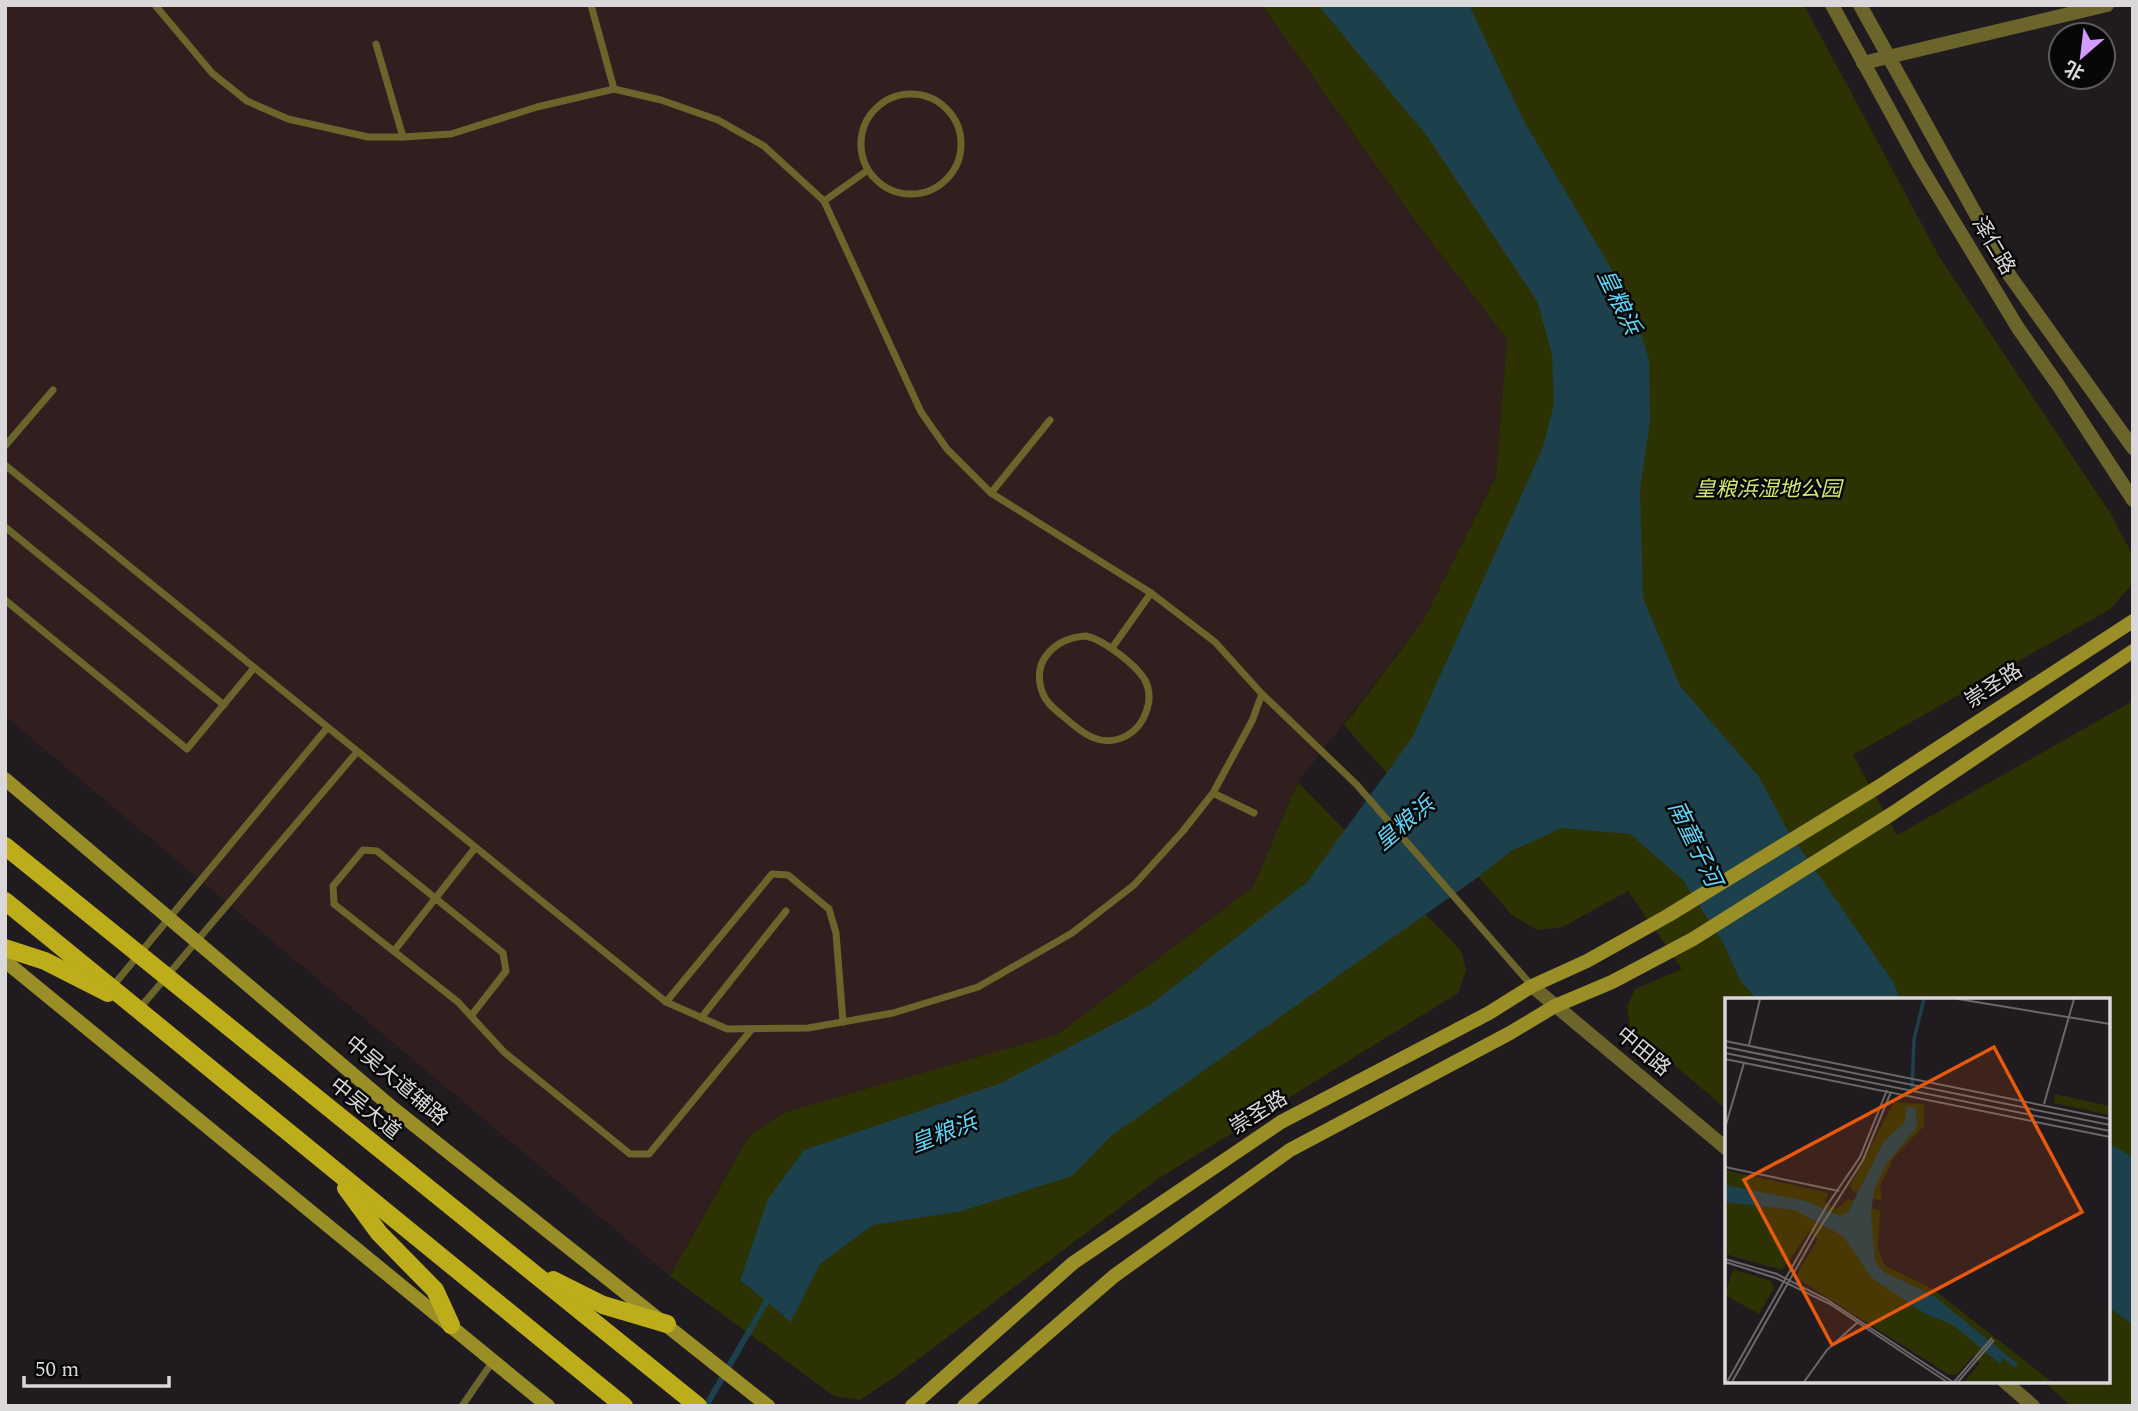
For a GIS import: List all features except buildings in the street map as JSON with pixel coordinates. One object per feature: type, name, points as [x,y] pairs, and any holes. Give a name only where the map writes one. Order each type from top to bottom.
[{"type":"main road","name":"崇圣路","points":[[912,1406],[1073,1263],[1281,1122],[1669,915],[1878,787],[2133,621]]},
{"type":"main road","points":[[964,1406],[1114,1276],[1290,1150],[1510,1033],[1555,1006],[1612,982],[1693,939],[1893,813],[2133,651]]},
{"type":"main road","name":"中吴大道辅路","points":[[5,779],[394,1109],[768,1406]]},
{"type":"main road","name":"中吴大道","points":[[5,846],[698,1406]]},
{"type":"main road","points":[[5,901],[624,1406]]},
{"type":"main road","points":[[5,948],[44,961],[139,1009]]},
{"type":"main road","points":[[5,961],[548,1406]]},
{"type":"main road","points":[[332,1168],[379,1233],[435,1290],[451,1325]]},
{"type":"main road","points":[[525,1265],[603,1305],[667,1324]]},
{"type":"street","name":"泽仁路","points":[[1832,5],[1919,164],[2018,328],[2133,500]]},
{"type":"street","name":"泽仁路","points":[[1860,5],[2010,276],[2133,448]]},
{"type":"street","points":[[1863,63],[2107,5]]},
{"type":"street","name":"中田路","points":[[1532,986],[1725,1147]]},
{"type":"street","points":[[2006,1383],[2033,1406]]},
{"type":"lane","points":[[155,5],[212,72],[247,101],[288,119],[368,137],[451,134],[537,107],[614,89],[661,100],[718,120],[764,146],[824,201],[921,412],[947,449],[991,493],[1151,593],[1214,642],[1262,694],[1356,783],[1532,986]]},
{"type":"lane","points":[[591,5],[614,89]]},
{"type":"lane","points":[[376,44],[403,137]]},
{"type":"lane","points":[[910,95],[934,100],[947,109],[956,123],[961,139],[960,155],[953,171],[942,183],[927,191],[911,194],[894,191],[879,183],[868,170],[862,155],[861,139],[865,123],[874,110],[887,100],[910,95]]},
{"type":"lane","points":[[824,201],[868,170]]},
{"type":"lane","points":[[5,446],[53,390]]},
{"type":"lane","points":[[991,493],[1051,420]]},
{"type":"lane","points":[[5,466],[666,1002],[727,1029],[808,1028],[893,1013],[978,987],[1072,933],[1134,885],[1183,831],[1213,793],[1252,721],[1262,694]]},
{"type":"lane","points":[[5,527],[224,705]]},
{"type":"lane","points":[[1112,648],[1151,593]]},
{"type":"lane","points":[[5,600],[187,749],[254,668]]},
{"type":"lane","points":[[1071,637],[1100,639],[1112,648],[1144,680],[1148,692],[1148,706],[1144,719],[1136,729],[1125,737],[1112,741],[1086,736],[1051,706],[1041,687],[1041,666],[1053,648],[1071,637]]},
{"type":"lane","points":[[112,987],[327,727]]},
{"type":"lane","points":[[139,1009],[357,752]]},
{"type":"lane","points":[[1213,793],[1254,813]]},
{"type":"lane","points":[[394,951],[475,848]]},
{"type":"lane","points":[[471,1016],[506,971],[503,953],[377,851],[363,850],[333,886],[334,904],[458,1002],[504,1052],[630,1154],[649,1154],[752,1029]]},
{"type":"lane","points":[[666,1002],[772,874],[780,874],[788,875],[829,909],[836,933],[843,1022]]},
{"type":"lane","points":[[701,1018],[786,911]]},
{"type":"lane","points":[[462,1406],[493,1360]]},
{"type":"shaded area","points":[[5,5],[1262,5],[1419,226],[1507,339],[1496,475],[1423,621],[1298,782],[1253,887],[1058,1034],[785,1112],[749,1136],[670,1276],[5,716]]},
{"type":"green space","name":"皇粮浜湿地公园","points":[[1262,5],[1804,5],[1940,258],[2111,514],[2133,556],[2131,586],[2109,610],[1853,755],[1897,835],[2133,701],[2133,1406],[2071,1406],[2045,1383],[2110,1383],[2110,998],[1725,998],[1725,1108],[1630,1027],[1627,1007],[1635,989],[1682,969],[1628,891],[1563,927],[1538,930],[1513,916],[1344,725],[1423,621],[1496,476],[1507,339],[1419,226]]},
{"type":"green space","points":[[1298,782],[1462,952],[1466,971],[1458,993],[1158,1179],[892,1379],[860,1400],[834,1396],[670,1276],[749,1136],[785,1112],[1058,1034],[1253,887]]},
{"type":"water","name":"南童子河","points":[[1318,5],[1469,5],[1524,121],[1632,304],[1649,360],[1650,421],[1640,490],[1643,598],[1680,686],[1759,777],[1788,831],[1894,983],[1899,998],[1755,998],[1740,980],[1723,943],[1683,880],[1630,834],[1562,828],[1511,851],[1477,878],[1111,1136],[1072,1176],[962,1211],[873,1225],[820,1264],[791,1322],[740,1280],[768,1199],[804,1150],[999,1084],[1150,1005],[1307,882],[1412,738],[1543,447],[1554,404],[1552,354],[1537,301],[1427,136]]},
{"type":"water","points":[[2110,1144],[2133,1157],[2133,1325],[2110,1308]]},
{"type":"waterway","name":"皇粮浜","points":[[706,1406],[770,1295]]}]
